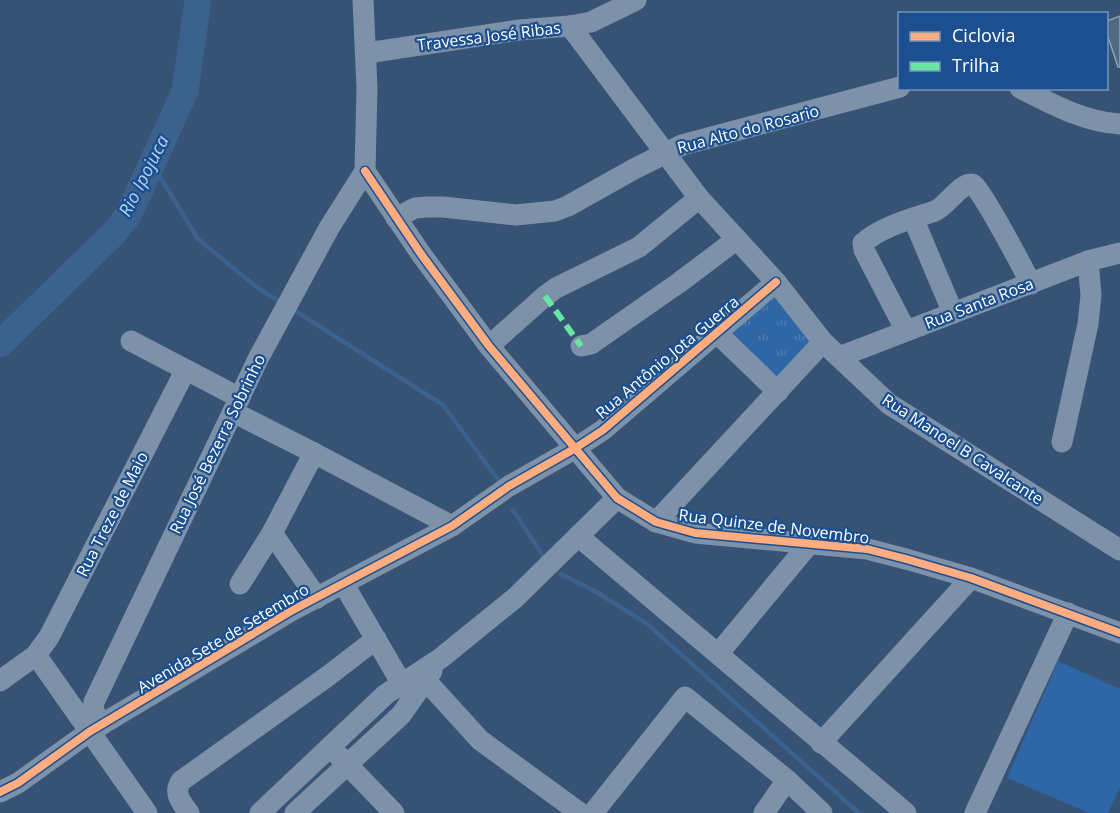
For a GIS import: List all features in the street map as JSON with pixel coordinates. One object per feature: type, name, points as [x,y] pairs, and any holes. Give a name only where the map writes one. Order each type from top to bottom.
[{"type":"street","points":[[363,0],[367,53],[365,171]]},
{"type":"street","name":"Travessa José Ribas","points":[[367,53],[519,30],[570,26],[591,21],[609,7],[636,0]]},
{"type":"street","name":"Rua Manoel B Cavalcante","points":[[570,26],[699,198],[776,282],[823,342],[838,357],[889,404],[1120,550]]},
{"type":"street","name":"Rua Alto do Rosario","points":[[396,218],[415,208],[426,207],[516,215],[555,211],[665,153],[701,139],[898,88]]},
{"type":"street","points":[[1024,90],[1065,110],[1090,119],[1120,124]]},
{"type":"street","name":"Rua Quinze de Novembro","points":[[365,171],[396,218],[489,346],[574,449],[617,498],[656,522],[695,533],[867,549],[971,578],[1120,633]]},
{"type":"street","name":"Rua José Bezerra Sobrinho","points":[[95,728],[94,702],[236,405],[328,228],[365,171]]},
{"type":"street","points":[[906,331],[864,250],[863,243],[874,235],[939,209],[964,186],[974,185],[984,199],[1031,284]]},
{"type":"street","points":[[489,346],[544,296],[639,247],[699,198]]},
{"type":"street","points":[[913,218],[953,313]]},
{"type":"street","points":[[581,346],[591,344],[600,338],[737,239]]},
{"type":"street","name":"Rua Santa Rosa","points":[[838,357],[1088,261],[1120,253]]},
{"type":"street","points":[[1062,442],[1088,324],[1091,296],[1088,261]]},
{"type":"street","name":"Rua Antônio Jota Guerra","points":[[574,449],[603,430],[776,282]]},
{"type":"street","points":[[717,333],[778,392]]},
{"type":"street","points":[[131,341],[185,371],[314,453],[452,526]]},
{"type":"street","points":[[656,522],[823,342]]},
{"type":"street","name":"Rua Treze de Maio","points":[[36,655],[49,637],[185,371]]},
{"type":"street","name":"Avenida Sete de Setembro","points":[[4,795],[95,728],[343,583],[452,526],[509,486],[574,449]]},
{"type":"street","points":[[240,584],[272,533],[314,453]]},
{"type":"street","points":[[295,813],[401,715],[414,684],[441,658],[515,598],[617,498]]},
{"type":"street","points":[[272,533],[317,598]]},
{"type":"street","points":[[578,537],[906,813]]},
{"type":"street","points":[[718,654],[809,544]]},
{"type":"street","points":[[821,743],[971,578]]},
{"type":"street","points":[[343,583],[375,639],[414,684],[480,740],[580,813]]},
{"type":"street","points":[[975,813],[1068,613]]},
{"type":"street","points":[[189,813],[177,794],[177,787],[182,781],[328,676],[375,639]]},
{"type":"street","points":[[0,681],[36,655],[95,728],[147,813]]},
{"type":"street","points":[[260,813],[386,694],[414,684]]},
{"type":"street","points":[[593,813],[685,697],[787,780],[822,813]]},
{"type":"street","points":[[329,746],[394,813]]},
{"type":"street","points":[[764,813],[787,780]]},
{"type":"green space","points":[[775,288],[819,341],[779,385],[723,332]]},
{"type":"green space","points":[[1058,661],[1120,689],[1120,788],[1108,813],[1089,813],[1007,778]]},
{"type":"building","points":[[1120,16],[1120,67],[1118,67],[1108,37],[1108,21]]},
{"type":"waterway","name":"Rio Ipojuca","points":[[0,344],[115,232],[129,214],[185,91],[198,0]]},
{"type":"waterway","points":[[152,164],[198,239],[259,289],[282,303]]},
{"type":"waterway","points":[[292,309],[443,405],[499,481]]},
{"type":"waterway","points":[[513,510],[543,556]]},
{"type":"waterway","points":[[561,574],[593,590],[646,623],[859,813]]},
{"type":"marked path","points":[[545,296],[581,346]]},
{"type":"cycle path","points":[[365,171],[421,254],[489,346],[617,498],[656,522],[695,533],[867,549],[971,578],[1120,633]]},
{"type":"cycle path","points":[[0,792],[18,783],[89,732],[291,611],[452,526],[509,486],[603,430],[776,282]]}]
